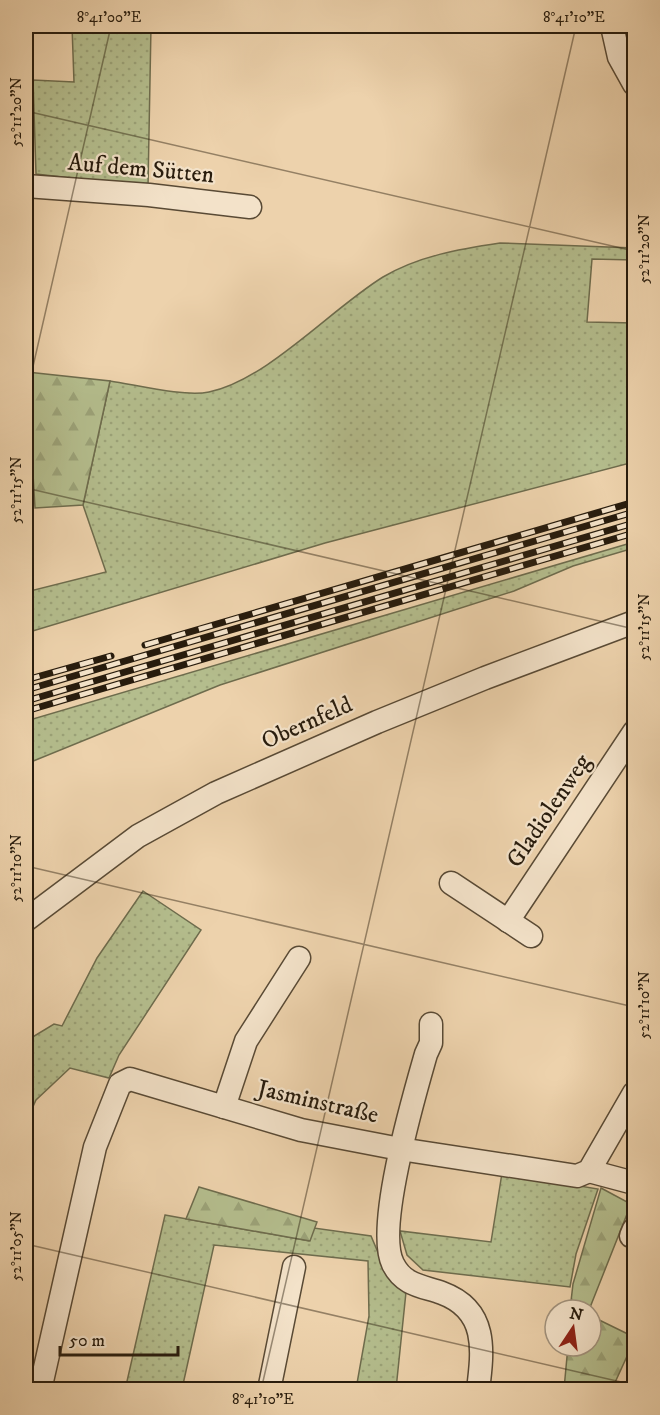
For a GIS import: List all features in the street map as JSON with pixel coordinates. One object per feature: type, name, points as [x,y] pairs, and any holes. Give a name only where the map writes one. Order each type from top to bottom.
[{"type":"street","points":[[612,26],[619,57],[634,84]]},
{"type":"street","name":"Auf dem Sütten","points":[[26,186],[149,195],[250,207]]},
{"type":"street","name":"Obernfeld","points":[[26,920],[138,836],[216,792],[463,687],[634,622]]},
{"type":"street","name":"Gladiolenweg","points":[[508,921],[634,732]]},
{"type":"street","points":[[451,883],[531,936]]},
{"type":"street","name":"Jasminstraße","points":[[224,1107],[246,1041],[299,958]]},
{"type":"street","name":"Jasminstraße","points":[[400,1149],[431,1043],[431,1024]]},
{"type":"street","name":"Jasminstraße","points":[[40,1389],[95,1147],[120,1084],[130,1079],[301,1130],[400,1149],[634,1183]]},
{"type":"street","points":[[583,1174],[634,1093]]},
{"type":"street","points":[[400,1149],[390,1224],[389,1251],[393,1264],[403,1278],[423,1288],[443,1293],[465,1306],[480,1331],[483,1351],[478,1389]]},
{"type":"street","points":[[269,1389],[294,1267]]},
{"type":"green space","points":[[72,26],[151,26],[148,187],[36,174],[33,80],[74,82]]},
{"type":"green space","points":[[500,243],[634,248],[634,260],[592,259],[587,322],[634,323],[634,462],[325,543],[26,633],[26,592],[106,572],[83,505],[110,381],[187,393],[209,392],[231,385],[276,359],[383,277],[440,254]]},
{"type":"green space","points":[[27,372],[110,381],[83,505],[35,508]]},
{"type":"green space","points":[[634,542],[634,548],[573,566],[514,591],[220,685],[26,764],[26,721]]},
{"type":"green space","points":[[143,891],[201,930],[119,1055],[109,1078],[70,1068],[36,1100],[26,1122],[26,1041],[54,1024],[62,1026],[97,958]]},
{"type":"green space","points":[[502,1173],[598,1189],[576,1254],[570,1287],[423,1270],[407,1255],[400,1231],[491,1242]]},
{"type":"green space","points":[[199,1187],[317,1222],[310,1241],[186,1219]]},
{"type":"green space","points":[[601,1188],[631,1204],[594,1298],[571,1298],[573,1284]]},
{"type":"green space","points":[[165,1215],[309,1241],[314,1228],[371,1236],[388,1276],[406,1292],[396,1389],[356,1389],[369,1316],[368,1261],[214,1245],[182,1389],[125,1390]]},
{"type":"green space","points":[[603,1322],[634,1337],[612,1389],[564,1389],[567,1358],[603,1358]]},
{"type":"railway","points":[[145,645],[634,502]]},
{"type":"railway","points":[[26,690],[634,512]]},
{"type":"railway","points":[[26,701],[634,523]]},
{"type":"railway","points":[[26,711],[634,533]]},
{"type":"railway","points":[[26,680],[111,656]]}]
